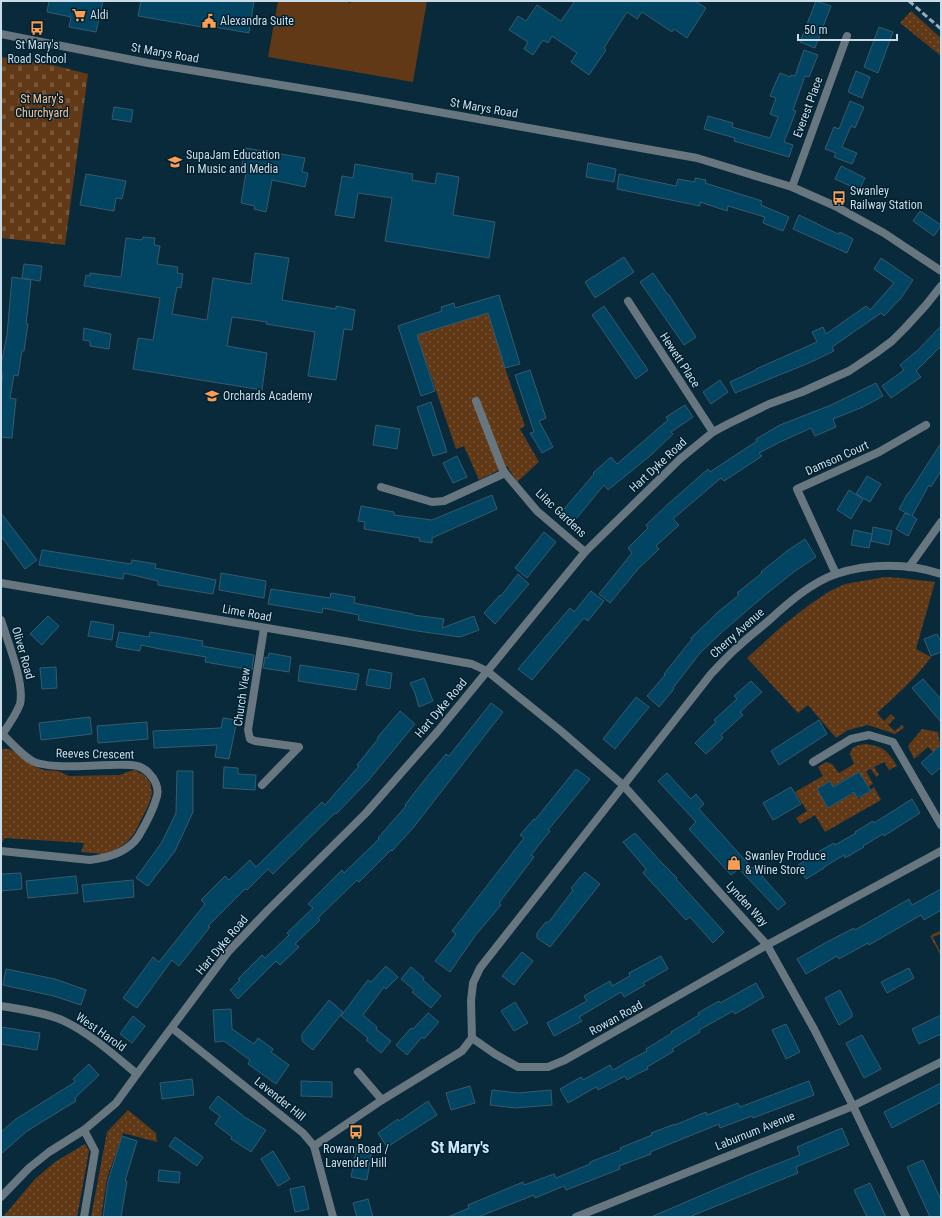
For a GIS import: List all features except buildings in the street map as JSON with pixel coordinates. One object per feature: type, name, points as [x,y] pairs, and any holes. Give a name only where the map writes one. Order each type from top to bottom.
[{"type":"street","name":"St Marys Road","points":[[1,34],[148,63],[360,98],[696,158],[792,186],[852,214],[901,243],[941,271]]},
{"type":"street","name":"Everest Place","points":[[792,186],[847,36]]},
{"type":"street","name":"Hart Dyke Road","points":[[1,1197],[29,1168],[49,1152],[84,1130],[116,1103],[228,952],[268,910],[366,813],[438,731],[585,552],[680,459],[713,432],[744,415],[814,386],[856,366],[892,341],[926,305],[941,286]]},
{"type":"street","name":"Hewett Place","points":[[628,301],[713,432]]},
{"type":"street","name":"Lilac Gardens","points":[[476,401],[505,473],[537,511],[585,552]]},
{"type":"street","name":"Damson Court","points":[[836,574],[797,489],[879,452],[926,425]]},
{"type":"street","points":[[381,487],[432,502],[444,501],[505,473]]},
{"type":"street","points":[[910,567],[941,522]]},
{"type":"street","name":"Cherry Avenue","points":[[623,785],[711,674],[738,646],[785,606],[808,590],[836,574],[871,567],[910,567],[941,574]]},
{"type":"street","name":"Lime Road","points":[[1,583],[472,664],[487,672]]},
{"type":"street","name":"Oliver Road","points":[[1,620],[20,686],[20,702],[15,714],[2,735]]},
{"type":"street","name":"Church View","points":[[262,785],[299,747],[250,739],[248,730],[264,628]]},
{"type":"street","name":"Lynden Way","points":[[487,672],[561,731],[623,785],[767,945],[814,1029],[906,1217]]},
{"type":"street","name":"Reeves Crescent","points":[[1,851],[90,860],[104,858],[128,848],[137,838],[154,806],[158,794],[155,781],[148,771],[138,766],[125,764],[55,766],[36,763],[20,752],[2,735]]},
{"type":"street","points":[[813,762],[851,739],[869,735],[893,742],[941,825]]},
{"type":"street","points":[[314,1146],[382,1100],[462,1051],[472,1038],[473,983],[480,968],[623,785]]},
{"type":"street","points":[[767,945],[941,851]]},
{"type":"street","name":"Rowan Road","points":[[472,1038],[495,1054],[518,1066],[548,1067],[565,1060],[767,945]]},
{"type":"street","name":"West Harold","points":[[1,1006],[26,1010],[63,1020],[108,1050],[137,1074]]},
{"type":"street","name":"Lavender Hill","points":[[172,1028],[303,1133],[314,1146],[333,1217]]},
{"type":"street","name":"Laburnum Avenue","points":[[576,1217],[853,1106],[941,1062]]},
{"type":"street","points":[[358,1072],[382,1100]]},
{"type":"street","points":[[84,1130],[96,1151],[84,1217]]},
{"type":"green space","points":[[278,1],[342,1],[351,3],[351,1],[427,1],[413,82],[268,57]]},
{"type":"green space","points":[[911,11],[941,38],[941,56],[900,23]]},
{"type":"green space","name":"St Mary's Churchyard","points":[[1,57],[53,65],[88,74],[65,245],[1,238]]},
{"type":"green space","points":[[488,313],[525,426],[520,429],[539,462],[517,482],[507,466],[479,480],[464,446],[456,449],[417,335]]},
{"type":"green space","points":[[885,577],[935,582],[916,649],[931,657],[912,679],[877,713],[884,721],[891,714],[895,718],[888,725],[895,731],[902,725],[904,728],[895,734],[868,725],[848,730],[836,738],[808,705],[798,713],[747,658],[781,627],[830,591],[845,584]]},
{"type":"green space","points":[[922,729],[938,732],[940,745],[933,752],[928,747],[914,759],[908,746]]},
{"type":"green space","points":[[866,744],[877,746],[885,750],[897,766],[889,770],[884,762],[874,767],[879,775],[876,777],[871,769],[866,771],[873,784],[868,787],[859,772],[833,786],[829,781],[817,789],[828,808],[854,793],[858,799],[871,791],[870,790],[874,787],[881,800],[825,832],[815,815],[800,824],[796,818],[807,811],[795,792],[823,776],[818,767],[826,762],[832,764],[839,773],[854,764],[850,754],[852,748]]},
{"type":"green space","points":[[1,749],[9,749],[15,752],[34,766],[43,770],[58,771],[69,776],[120,775],[135,770],[145,776],[150,782],[152,793],[149,804],[134,834],[126,843],[114,851],[103,854],[81,852],[84,843],[5,838],[1,844]]},
{"type":"green space","points":[[941,930],[941,934],[933,937],[941,956],[930,936]]},
{"type":"green space","points":[[128,1110],[156,1133],[157,1142],[123,1133],[107,1178],[101,1217],[91,1217],[107,1132]]},
{"type":"green space","points":[[85,1144],[89,1151],[77,1217],[3,1217],[35,1179],[55,1162]]},
{"type":"railway","points":[[909,1],[941,29]]},
{"type":"place","name":"Aldi","points":[[79,15]]},
{"type":"place","name":"Alexandra Suite","points":[[209,21]]},
{"type":"place","name":"St Mary's Road School","points":[[37,28]]},
{"type":"place","name":"SupaJam Education In Music and Media","points":[[175,162]]},
{"type":"place","name":"Swanley Railway Station","points":[[839,198]]},
{"type":"place","name":"Orchards Academy","points":[[212,396]]},
{"type":"place","name":"Swanley Produce & Wine Store","points":[[734,863]]},
{"type":"place","name":"Rowan Road / Lavender Hill","points":[[356,1132]]},
{"type":"district","name":"St Mary's","points":[[460,1147]]}]
